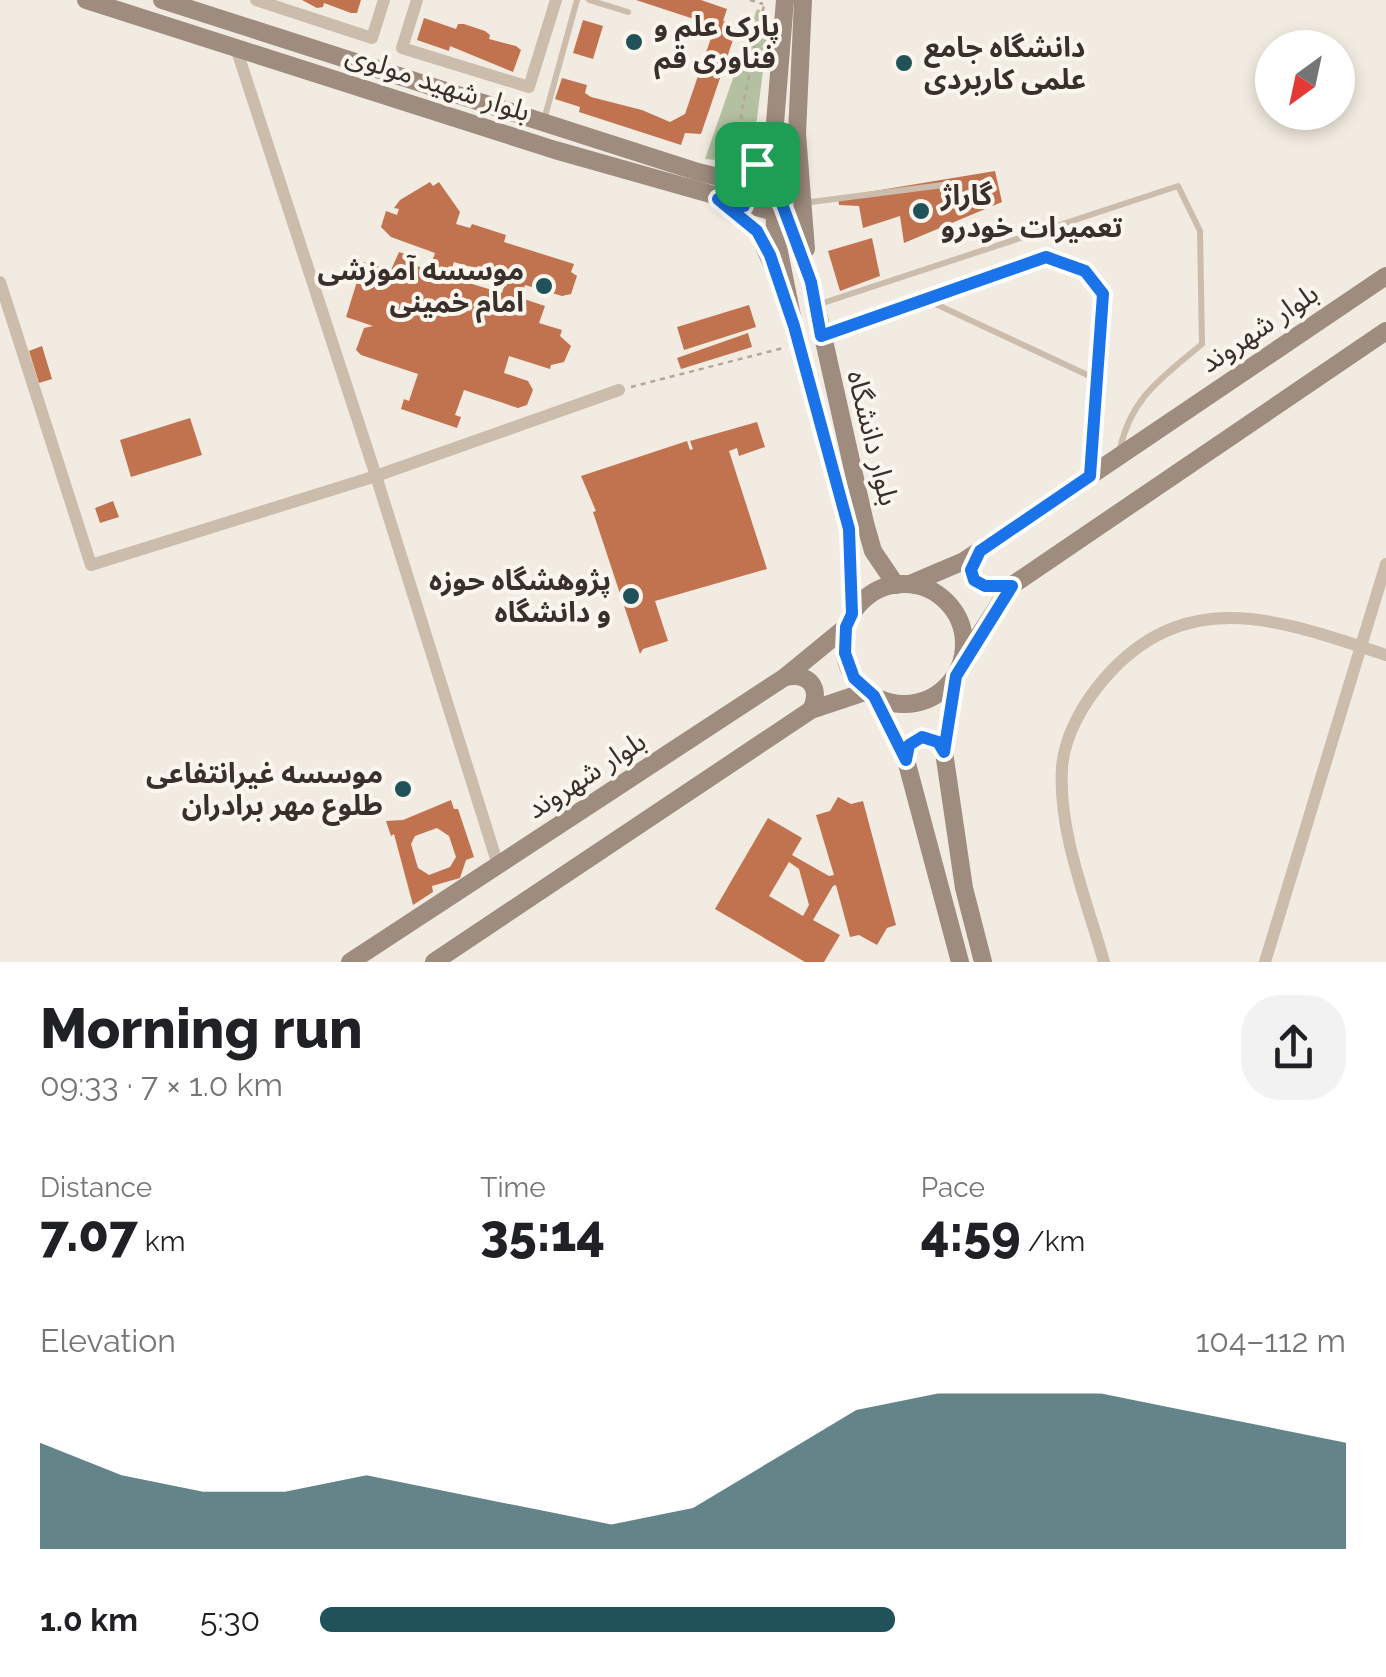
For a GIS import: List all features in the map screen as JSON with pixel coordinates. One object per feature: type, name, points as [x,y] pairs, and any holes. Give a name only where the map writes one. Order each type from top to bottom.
[{"type":"main road","name":"بلوار شهید مولوی","points":[[86,0],[718,199],[744,206],[783,202]]},
{"type":"main road","name":"بلوار شهید مولوی","points":[[162,0],[738,182],[783,202]]},
{"type":"main road","name":"بلوار دانشگاه","points":[[803,0],[796,134],[783,202],[811,282],[869,538],[874,552],[903,584]]},
{"type":"main road","name":"بلوار دانشگاه","points":[[784,6],[772,148],[783,202],[796,335],[849,529],[849,621]]},
{"type":"main road","points":[[744,206],[749,195],[738,182],[772,148]]},
{"type":"main road","points":[[718,199],[757,231],[770,255],[796,335]]},
{"type":"main road","name":"بلوار شهروند","points":[[903,584],[980,551],[1386,276]]},
{"type":"main road","points":[[434,962],[810,710],[871,694],[904,704],[934,697],[959,668],[1012,586],[1386,331]]},
{"type":"main road","points":[[980,551],[971,570],[974,580],[985,586],[1012,586]]},
{"type":"main road","points":[[960,962],[906,760],[871,694],[848,666],[849,621],[870,594],[903,584],[924,588],[950,604],[963,632],[944,752],[964,888],[984,962]]},
{"type":"main road","name":"بلوار شهروند","points":[[350,962],[785,677],[849,621]]},
{"type":"main road","points":[[785,677],[796,674],[808,678],[815,688],[816,700],[810,710]]},
{"type":"main road","points":[[906,760],[909,745],[922,737],[938,742],[944,752]]},
{"type":"street","points":[[256,0],[372,38],[384,0]]},
{"type":"street","points":[[417,0],[402,48],[528,88],[556,0]]},
{"type":"street","points":[[236,48],[498,865]]},
{"type":"street","points":[[0,282],[91,564],[376,476],[620,390]]},
{"type":"street","points":[[1264,962],[1386,564]]},
{"type":"street","points":[[1104,962],[1069,833],[1062,765],[1072,731],[1098,686],[1120,661],[1178,624],[1234,615],[1264,618],[1386,655]]},
{"type":"lane","points":[[544,122],[578,0]]},
{"type":"lane","points":[[588,0],[628,12]]},
{"type":"lane","points":[[783,202],[951,184]]},
{"type":"lane","points":[[814,306],[1178,186],[1200,231],[1202,344],[1152,386],[1126,419],[1118,457]]},
{"type":"lane","points":[[821,336],[1046,257],[1085,271],[1103,294],[1090,476]]},
{"type":"lane","points":[[926,299],[1096,378]]},
{"type":"path","points":[[750,0],[784,6]]},
{"type":"path","points":[[757,164],[744,146],[741,128],[764,4]]},
{"type":"path","points":[[620,390],[796,335]]},
{"type":"green space","points":[[757,9],[770,15],[753,150],[729,161],[705,159]]},
{"type":"building","points":[[302,0],[361,0],[357,13],[351,13],[324,3],[317,8]]},
{"type":"building","points":[[636,0],[701,0],[727,9],[723,21],[734,24],[732,30],[736,31],[701,134],[685,133],[681,145],[579,112],[580,107],[555,99],[562,78],[587,85],[585,93],[591,97],[670,122],[685,114],[711,38],[703,22]]},
{"type":"building","points":[[424,18],[456,29],[458,24],[464,24],[485,31],[489,39],[516,46],[521,50],[513,72],[450,46],[449,51],[417,40]]},
{"type":"building","points":[[583,20],[603,26],[593,59],[573,53]]},
{"type":"building","name":"گاراژ تعمیرات خودرو","points":[[995,171],[1002,202],[904,243],[900,216],[863,228],[859,206],[839,205],[838,197]]},
{"type":"building","points":[[430,182],[433,186],[439,182],[460,212],[456,224],[470,228],[472,224],[506,235],[504,242],[574,264],[571,272],[577,276],[571,294],[562,296],[525,285],[521,298],[545,306],[539,323],[562,330],[560,336],[571,346],[564,362],[551,365],[550,369],[509,356],[504,373],[528,381],[533,390],[527,405],[518,408],[464,390],[455,415],[461,417],[457,428],[401,409],[404,399],[409,401],[418,374],[356,350],[364,328],[373,326],[346,317],[363,262],[391,270],[399,252],[417,258],[414,265],[429,270],[435,253],[391,237],[381,227],[386,211],[397,215],[399,209],[394,208]],"holes":[[[454,262],[507,278],[502,293],[449,277]]]},
{"type":"building","points":[[872,238],[880,276],[840,291],[828,251]]},
{"type":"building","points":[[749,305],[756,327],[684,350],[677,327]]},
{"type":"building","points":[[748,333],[752,347],[681,369],[677,358]]},
{"type":"building","points":[[42,346],[52,379],[39,383],[29,351]]},
{"type":"building","points":[[190,418],[202,455],[131,477],[120,440]]},
{"type":"building","points":[[757,422],[765,447],[739,456],[737,448],[729,451],[767,569],[655,601],[668,641],[643,649],[640,654],[593,512],[596,511],[581,476],[687,441],[690,450],[690,441]]},
{"type":"building","points":[[113,501],[119,517],[100,523],[95,508]]},
{"type":"building","points":[[838,797],[851,804],[863,801],[896,925],[887,928],[877,945],[859,935],[850,937],[836,885],[833,886],[813,920],[840,935],[824,962],[805,962],[715,909],[768,818],[802,838],[792,855],[829,876],[834,875],[816,815],[830,811]],"holes":[[[789,862],[799,869],[809,905],[803,916],[769,896]]]},
{"type":"building","points":[[451,800],[454,809],[458,809],[474,857],[466,860],[460,878],[432,886],[433,892],[413,905],[394,834],[391,836],[386,821],[403,820]],"holes":[[[437,828],[449,836],[456,857],[450,867],[429,875],[418,868],[411,844],[415,836]]]},
{"type":"place","name":"پارک علم و فناوری قم","points":[[634,42]]},
{"type":"place","name":"دانشگاه جامع علمی کاربردی","points":[[904,63]]},
{"type":"place","name":"گاراژ تعمیرات خودرو","points":[[921,211]]},
{"type":"place","name":"موسسه آموزشی امام خمینی","points":[[544,286]]},
{"type":"place","name":"پژوهشگاه حوزه و دانشگاه","points":[[631,596]]},
{"type":"place","name":"موسسه غیرانتفاعی طلوع مهر برادران","points":[[403,789]]},
{"type":"route","points":[[772,148],[773,190],[788,216],[811,282],[821,336],[1046,257],[1085,271],[1103,294],[1090,476],[980,551],[973,563],[974,580],[980,584],[1012,586],[956,676],[944,752],[933,738],[916,738],[906,750],[906,760],[874,696],[854,678],[848,666],[844,640],[852,614],[853,573],[849,529],[794,326],[770,255],[757,231],[718,199],[744,206],[748,188],[732,181],[757,164],[772,148]]}]
